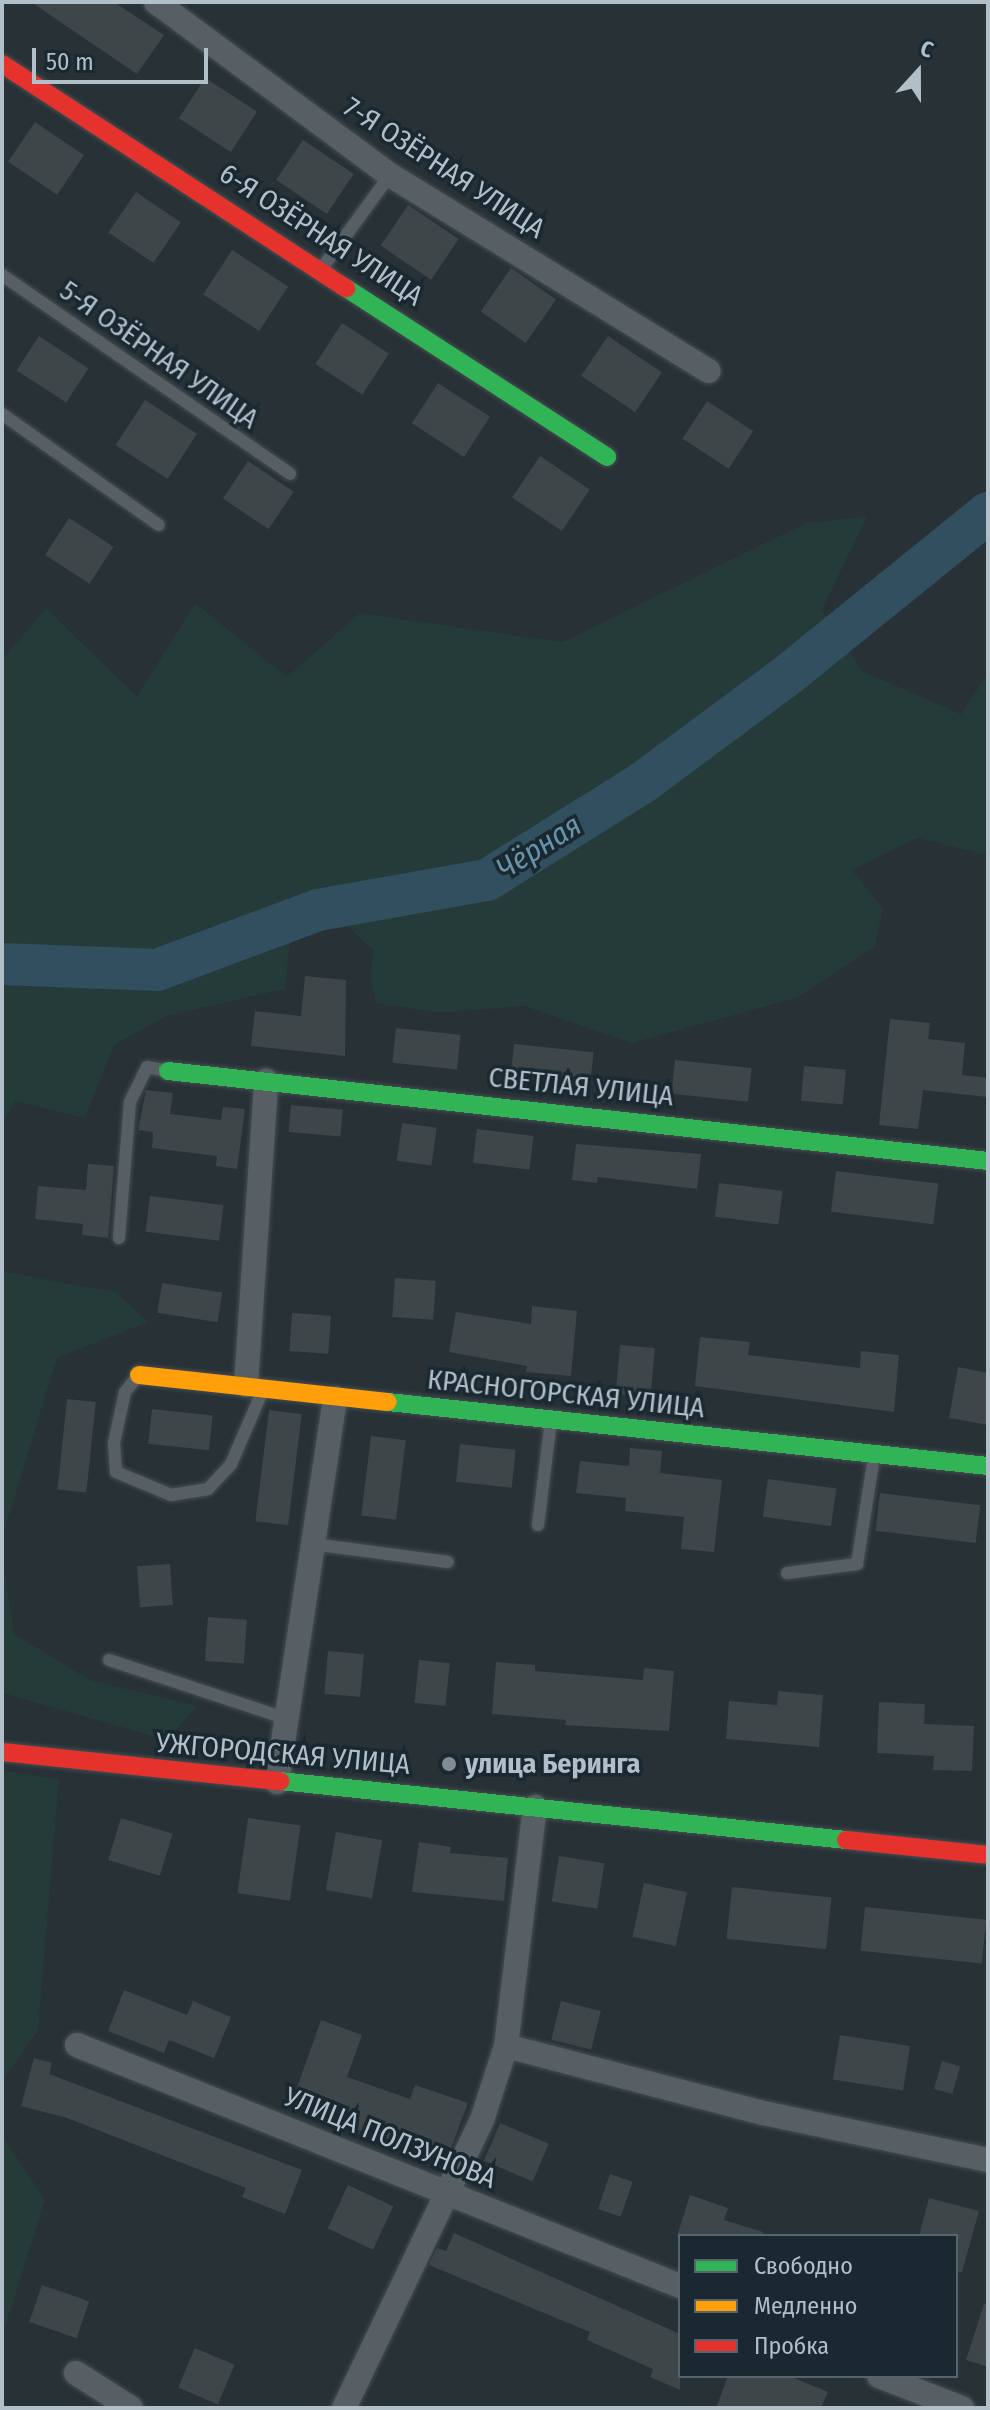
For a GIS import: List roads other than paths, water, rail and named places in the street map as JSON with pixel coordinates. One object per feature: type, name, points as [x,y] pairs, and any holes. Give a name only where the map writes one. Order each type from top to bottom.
[{"type":"street","name":"7-Я ОЗЁРНАЯ УЛИЦА","points":[[156,2],[390,175],[709,371]]},
{"type":"street","name":"6-Я ОЗЁРНАЯ УЛИЦА","points":[[2,64],[322,268],[607,457]]},
{"type":"street","name":"СВЕТЛАЯ УЛИЦА","points":[[168,1071],[988,1161]]},
{"type":"street","points":[[255,1386],[266,1081]]},
{"type":"street","name":"КРАСНОГОРСКАЯ УЛИЦА","points":[[139,1375],[988,1466]]},
{"type":"street","points":[[277,1782],[335,1398]]},
{"type":"street","name":"УЖГОРОДСКАЯ УЛИЦА","points":[[2,1752],[988,1855]]},
{"type":"street","points":[[344,2408],[482,2120],[506,2046],[535,1807]]},
{"type":"street","name":"УЛИЦА ПОЛЗУНОВА","points":[[77,2045],[678,2285]]},
{"type":"street","points":[[506,2046],[763,2113],[988,2160]]},
{"type":"street","points":[[76,2373],[131,2408]]},
{"type":"street","points":[[884,2378],[962,2408]]},
{"type":"lane","points":[[322,268],[390,175]]},
{"type":"lane","name":"5-Я ОЗЁРНАЯ УЛИЦА","points":[[2,275],[290,474]]},
{"type":"lane","points":[[2,414],[159,525]]},
{"type":"lane","points":[[119,1238],[130,1102],[147,1067],[168,1071]]},
{"type":"lane","points":[[139,1375],[125,1392],[114,1443],[116,1472],[171,1495],[208,1489],[231,1464],[255,1386]]},
{"type":"lane","points":[[538,1525],[551,1420]]},
{"type":"lane","points":[[787,1573],[857,1564],[875,1454]]},
{"type":"lane","points":[[313,1544],[448,1562]]},
{"type":"lane","points":[[109,1660],[287,1719]]},
{"type":"waterway","name":"Чёрная","points":[[2,964],[157,970],[318,910],[487,880],[642,783],[784,678],[988,513]]},
{"type":"place","name":"улица Беринга","points":[[449,1764]]}]
